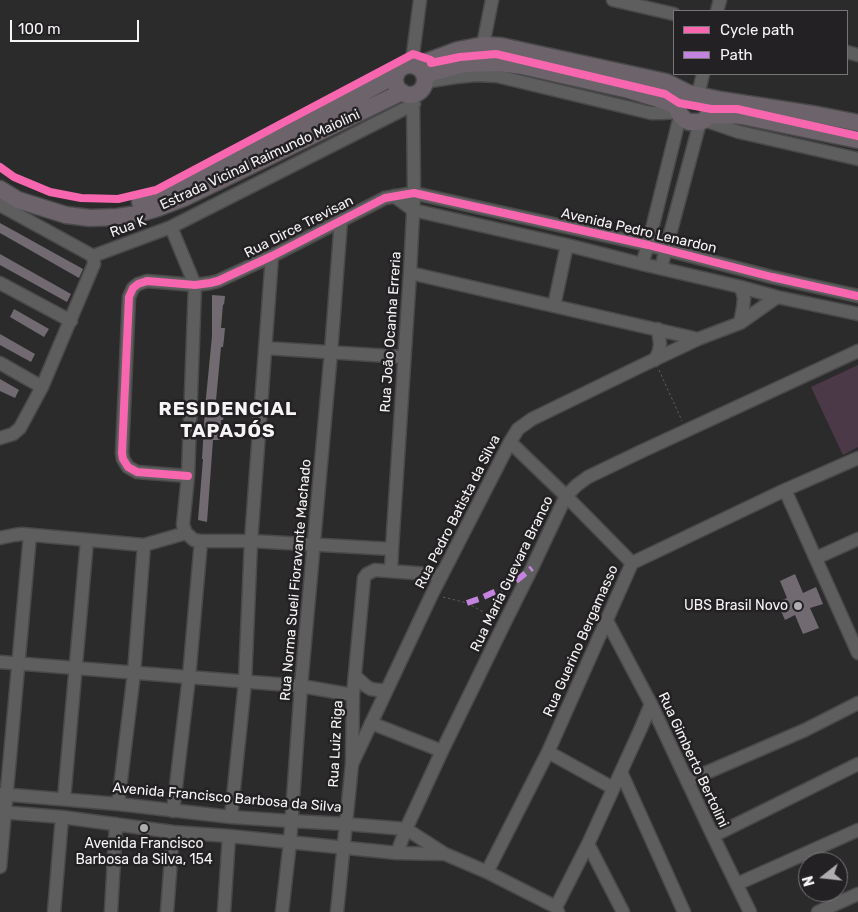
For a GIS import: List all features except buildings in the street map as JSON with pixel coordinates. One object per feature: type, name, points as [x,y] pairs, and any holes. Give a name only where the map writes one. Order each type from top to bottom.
[{"type":"main road","points":[[418,72],[458,50],[483,45],[500,46],[666,82],[697,95],[710,103],[711,109],[704,120]]},
{"type":"main road","points":[[418,72],[422,88],[409,97],[397,88],[395,82],[396,75],[404,66],[418,72],[464,64],[500,63],[522,66],[629,90],[662,100],[689,122],[732,115],[742,116],[858,140]]},
{"type":"main road","name":"Estrada Vicinal Raimundo Maiolini","points":[[0,177],[34,195],[72,205],[108,207],[142,202],[288,134],[396,75]]},
{"type":"main road","points":[[679,112],[682,97],[697,95],[858,123]]},
{"type":"main road","name":"Estrada Vicinal Raimundo Maiolini","points":[[0,189],[18,200],[66,215],[90,218],[138,214],[184,198],[409,97]]},
{"type":"street","points":[[418,72],[413,54],[420,0]]},
{"type":"street","points":[[483,45],[492,0]]},
{"type":"street","points":[[613,0],[673,14]]},
{"type":"street","points":[[697,95],[703,75]]},
{"type":"street","name":"Rua João Ocanha Erreria","points":[[391,571],[414,193],[409,97]]},
{"type":"street","name":"Rua K","points":[[94,256],[171,227],[409,97]]},
{"type":"street","points":[[642,264],[679,112]]},
{"type":"street","points":[[661,268],[704,120],[739,132],[858,159]]},
{"type":"street","name":"Rua Dirce Trevisan","points":[[188,476],[140,473],[128,467],[125,462],[122,452],[129,298],[131,291],[135,286],[150,280],[195,285],[218,281],[272,256],[385,198],[414,193]]},
{"type":"street","name":"Avenida Pedro Lenardon","points":[[414,193],[666,249],[772,277],[858,296]]},
{"type":"street","points":[[394,196],[413,210],[567,245],[778,297],[858,314]]},
{"type":"street","points":[[0,205],[94,256],[94,264],[42,387],[20,428],[13,434],[2,438]]},
{"type":"street","name":"Rua Norma Sueli Fioravante Machado","points":[[282,912],[290,842],[301,686],[341,220]]},
{"type":"street","points":[[171,227],[195,285],[188,476],[183,525],[186,534],[194,540],[201,541],[251,541],[392,549]]},
{"type":"street","points":[[554,306],[567,245]]},
{"type":"street","points":[[230,817],[245,682],[251,541],[272,256]]},
{"type":"street","points":[[410,273],[698,339]]},
{"type":"street","points":[[0,283],[71,321]]},
{"type":"street","points":[[740,323],[744,298],[741,287]]},
{"type":"street","name":"Rua Pedro Batista da Silva","points":[[352,764],[432,594],[518,429],[532,419],[645,364],[698,339],[740,323],[778,297]]},
{"type":"street","points":[[655,360],[660,344],[658,329]]},
{"type":"street","points":[[265,348],[404,357]]},
{"type":"street","name":"Rua Maria Guevara Branco","points":[[397,853],[406,829],[442,752],[566,496],[588,477],[858,351]]},
{"type":"street","points":[[0,363],[42,387]]},
{"type":"street","points":[[510,442],[632,563]]},
{"type":"street","name":"Rua Guerino Bergamasso","points":[[487,872],[548,752],[632,563],[785,490],[858,458]]},
{"type":"street","points":[[785,490],[858,653]]},
{"type":"street","points":[[0,538],[14,535],[30,535],[144,546],[186,534]]},
{"type":"street","points":[[0,867],[3,794],[30,535]]},
{"type":"street","points":[[64,799],[86,540]]},
{"type":"street","points":[[816,558],[858,540]]},
{"type":"street","points":[[173,811],[189,677],[201,541]]},
{"type":"street","points":[[118,804],[134,673],[144,546]]},
{"type":"street","name":"Rua Luiz Riga","points":[[337,912],[352,764],[353,694],[364,578],[375,570],[391,571]]},
{"type":"street","points":[[391,571],[442,574]]},
{"type":"street","name":"Rua Gimberto Bertolini","points":[[607,621],[651,704],[712,836],[737,884],[745,910]]},
{"type":"street","points":[[0,662],[301,686],[353,694]]},
{"type":"street","points":[[355,676],[371,689],[386,690]]},
{"type":"street","points":[[687,781],[805,730],[858,703]]},
{"type":"street","points":[[557,910],[651,704]]},
{"type":"street","points":[[371,722],[442,752]]},
{"type":"street","points":[[548,752],[614,788]]},
{"type":"street","points":[[712,836],[858,764]]},
{"type":"street","points":[[621,772],[684,912]]},
{"type":"street","name":"Avenida Francisco Barbosa da Silva","points":[[3,794],[118,804],[230,817],[406,829],[445,854],[487,872],[557,910]]},
{"type":"street","name":"Avenida Francisco Barbosa da Silva","points":[[2,812],[62,817],[173,832],[397,853],[445,854]]},
{"type":"street","points":[[54,912],[62,817]]},
{"type":"street","points":[[111,912],[116,824]]},
{"type":"street","points":[[737,884],[858,830]]},
{"type":"street","points":[[167,912],[173,832]]},
{"type":"street","points":[[224,912],[230,836]]},
{"type":"street","points":[[588,844],[622,912]]},
{"type":"street","points":[[818,912],[858,894]]},
{"type":"path","points":[[655,360],[686,431]]},
{"type":"path","points":[[432,594],[467,603],[504,624]]},
{"type":"shaded area","points":[[858,365],[858,447],[843,455],[811,387]]},
{"type":"marked path","points":[[467,603],[512,584],[532,568]]},
{"type":"cycle path","points":[[0,167],[14,177],[50,192],[81,198],[118,199],[156,190],[413,54],[431,60],[431,63],[460,57],[496,54],[665,94],[679,103],[711,109],[737,109],[858,136]]},
{"type":"cycle path","points":[[188,476],[137,472],[128,467],[123,459],[129,297],[133,288],[147,281],[195,285],[218,281],[272,256],[385,198],[414,193],[648,245],[772,277],[858,296]]},
{"type":"place","name":"UBS Brasil Novo","points":[[798,606]]},
{"type":"place","name":"Avenida Francisco Barbosa da Silva, 154","points":[[144,828]]},
{"type":"district","name":"RESIDENCIAL TAPAJÓS","points":[[228,421]]}]
